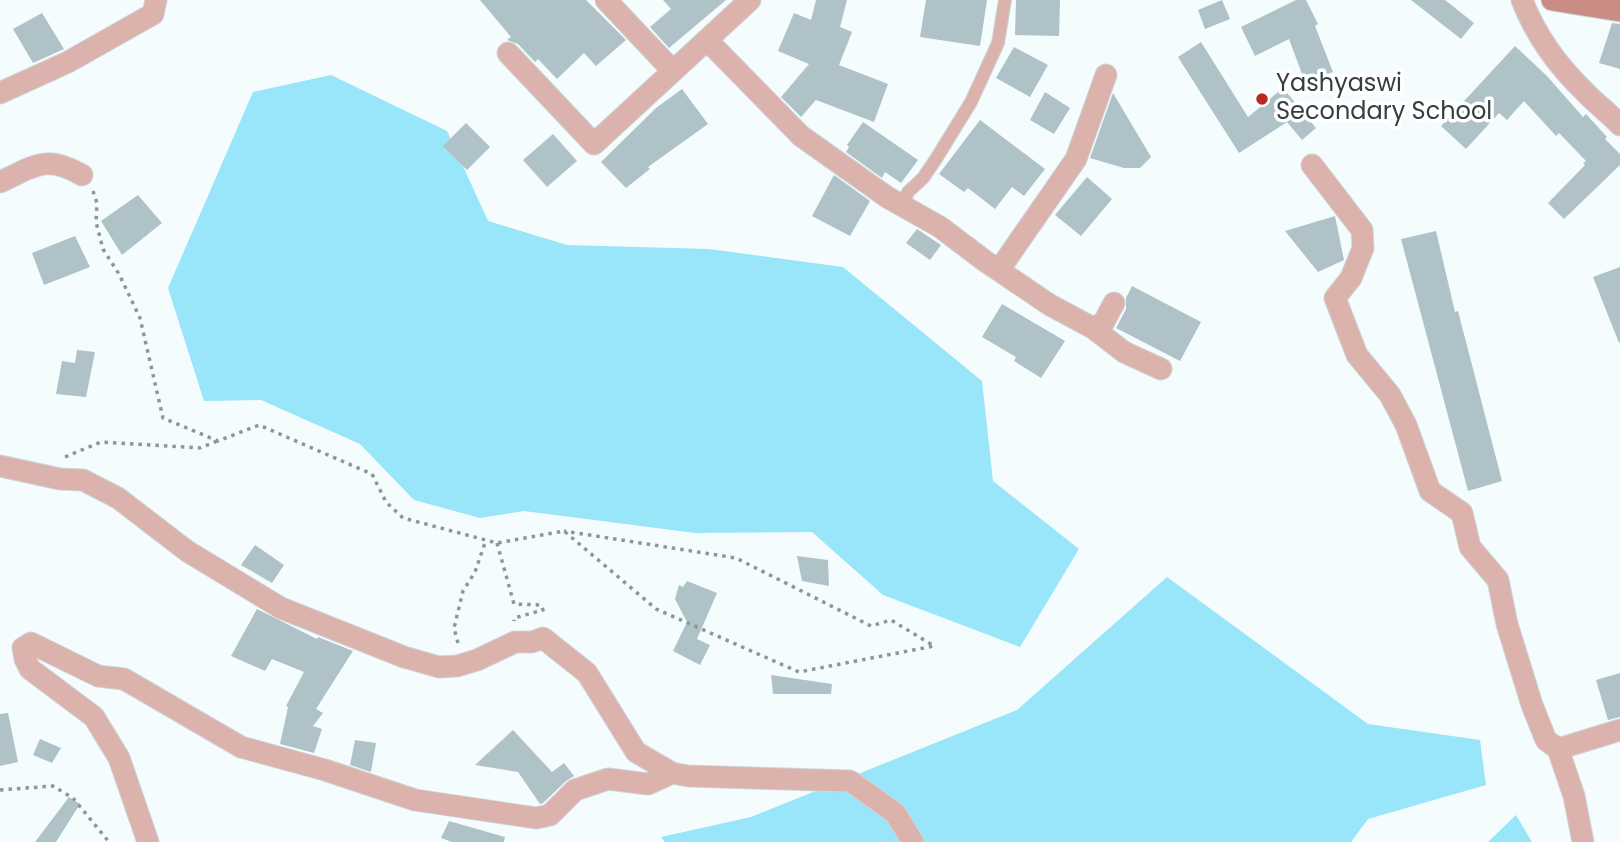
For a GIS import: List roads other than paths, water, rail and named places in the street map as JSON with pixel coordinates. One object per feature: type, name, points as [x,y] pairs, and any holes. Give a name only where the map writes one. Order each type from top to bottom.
[{"type":"main road","points":[[1552,0],[1620,11]]},
{"type":"street","points":[[0,93],[68,62],[153,14],[156,0]]},
{"type":"street","points":[[606,0],[672,70]]},
{"type":"street","points":[[508,53],[594,144],[750,0]]},
{"type":"street","points":[[1522,0],[1533,29],[1551,56],[1582,90],[1620,125]]},
{"type":"street","points":[[708,41],[800,135],[887,197],[940,227],[1050,305],[1093,328],[1124,352],[1161,369]]},
{"type":"street","points":[[999,270],[1076,159],[1106,75]]},
{"type":"street","points":[[0,182],[45,162],[65,165],[82,175]]},
{"type":"street","points":[[1312,164],[1362,230],[1363,248],[1351,278],[1335,298],[1357,355],[1390,395],[1406,425],[1430,491],[1462,513],[1470,547],[1498,580],[1507,624],[1532,705],[1546,740],[1558,749],[1574,796],[1583,842]]},
{"type":"street","points":[[1093,328],[1104,322],[1114,303]]},
{"type":"street","points":[[0,466],[60,479],[83,480],[118,498],[187,551],[281,608],[404,657],[439,667],[463,664],[514,642],[532,642],[543,638],[587,673],[636,751],[672,773],[688,776],[850,782],[895,813],[913,842]]},
{"type":"street","points":[[148,842],[119,758],[94,717],[30,669],[23,648],[31,643],[98,676],[124,679],[242,747],[325,770],[415,800],[536,818],[550,815],[575,790],[608,779],[648,783],[672,773]]},
{"type":"street","points":[[1558,749],[1620,730]]},
{"type":"lane","points":[[887,197],[904,202],[906,200],[908,192],[923,178],[971,102],[998,43],[1005,0]]},
{"type":"place","name":"Yashyaswi Secondary School","points":[[1262,99]]}]
